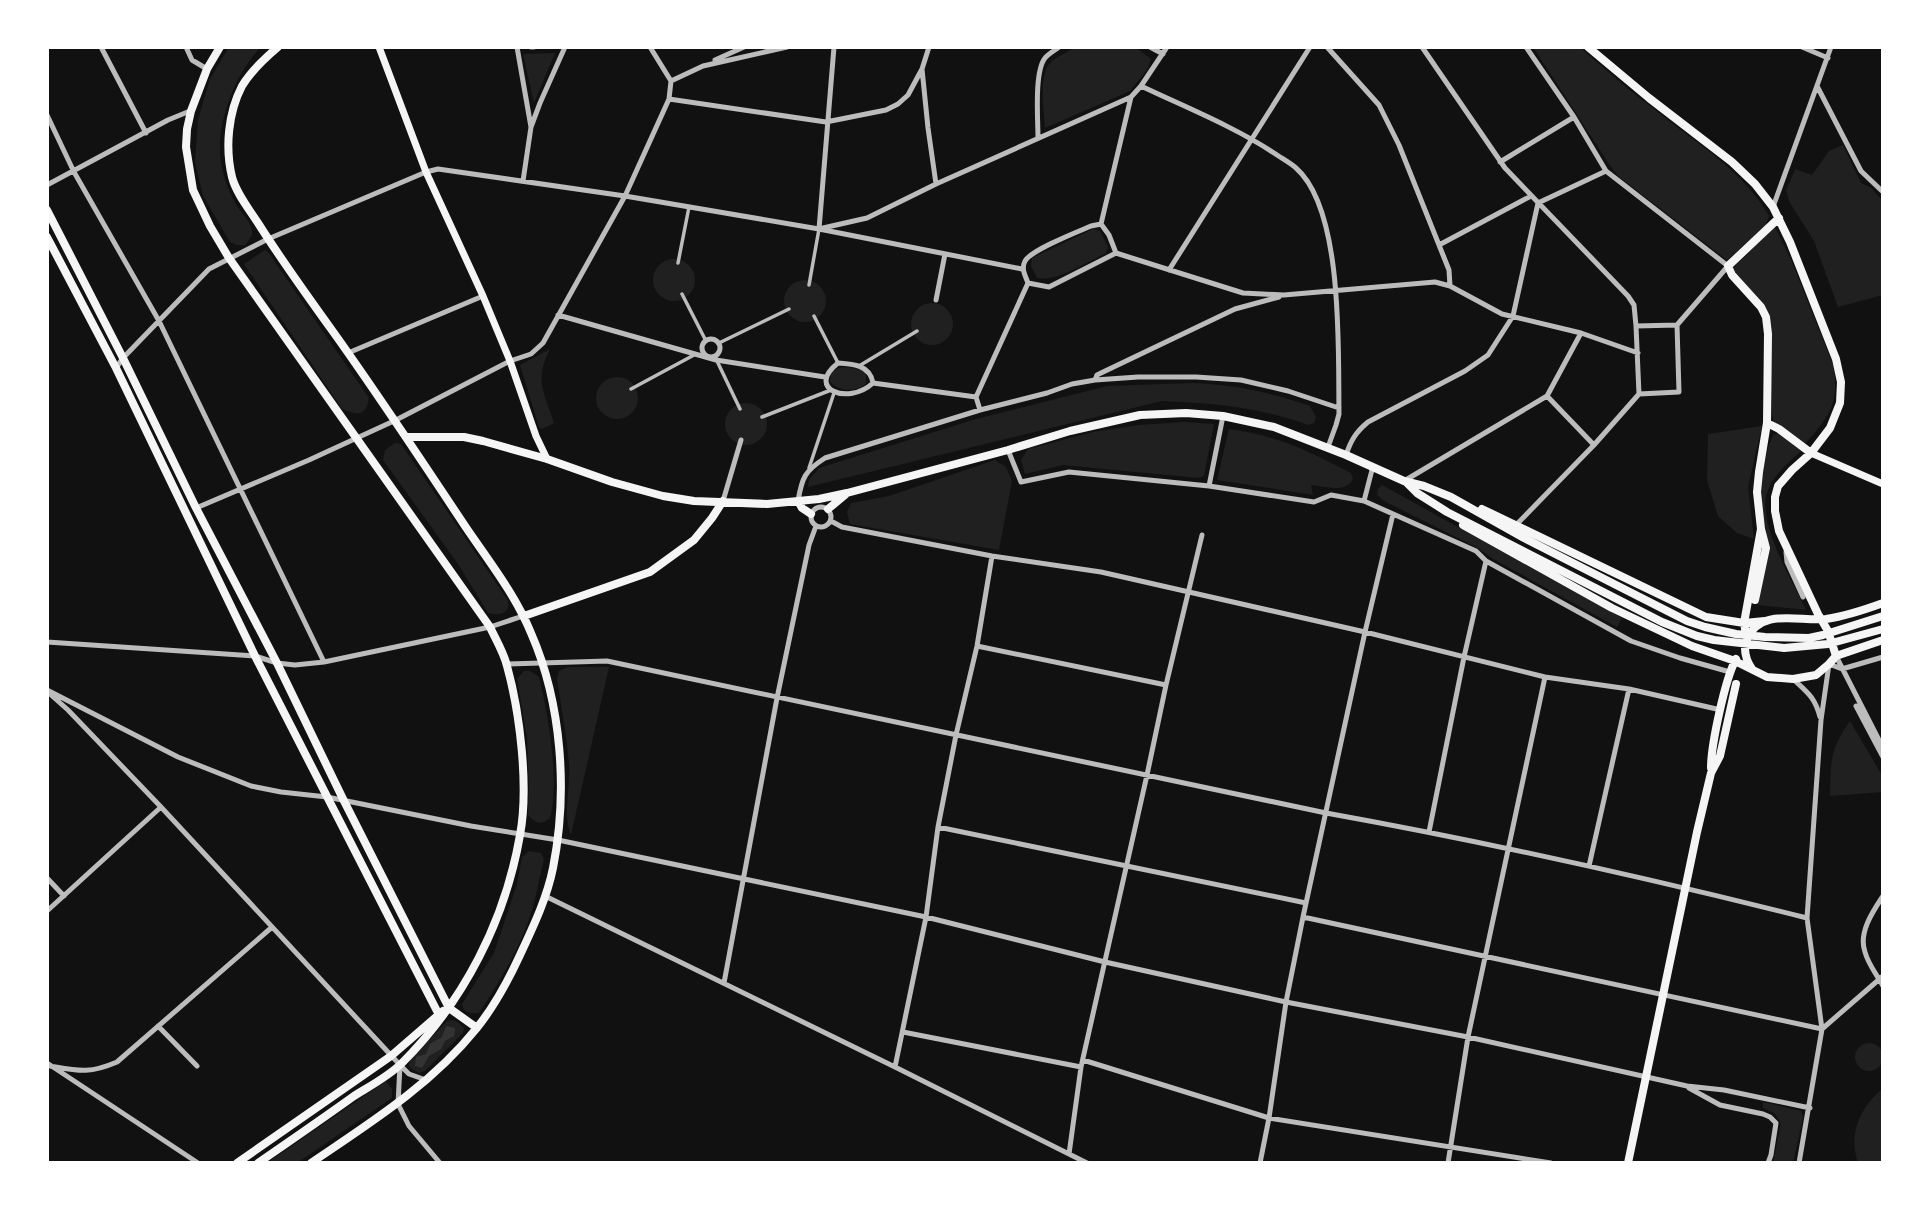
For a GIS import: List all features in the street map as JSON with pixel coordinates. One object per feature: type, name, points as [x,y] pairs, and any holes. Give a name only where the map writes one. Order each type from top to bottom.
[{"type":"main road","points":[[220,47],[207,69],[187,129],[186,147],[193,190],[229,258],[490,627],[507,664],[522,753],[520,833],[508,882],[495,924],[475,966],[449,1008],[400,1065],[258,1163]]},
{"type":"main road","points":[[278,47],[262,61],[243,86],[230,120],[232,179],[268,239],[396,420],[524,615],[543,662],[552,701],[559,744],[561,781],[558,840],[552,871],[531,933],[507,983],[477,1028],[426,1080],[398,1104],[311,1163]]},
{"type":"main road","points":[[379,47],[426,172],[483,296],[547,459]]},
{"type":"main road","points":[[1588,47],[1732,162],[1755,184],[1779,218],[1832,348],[1841,382],[1840,403],[1830,428],[1811,453],[1778,486],[1775,511],[1786,548],[1828,631],[1836,656]]},
{"type":"main road","points":[[47,210],[449,1008],[477,1028]]},
{"type":"main road","points":[[1755,600],[1766,548],[1757,492],[1767,423],[1768,334],[1766,317],[1761,307],[1732,275],[1728,266],[1779,218]]},
{"type":"main road","points":[[47,237],[116,368],[255,656],[438,1013]]},
{"type":"main road","points":[[406,437],[464,437],[547,459],[663,496],[694,501],[767,504],[847,493],[1070,431],[1140,415],[1186,413],[1223,416],[1273,427],[1328,447],[1404,481],[1424,486],[1517,524],[1706,617],[1744,623],[1784,618],[1822,620],[1845,616],[1883,603]]},
{"type":"main road","points":[[1767,423],[1780,429],[1811,453],[1883,484]]},
{"type":"main road","points":[[1404,481],[1417,493],[1447,512],[1662,622],[1697,636],[1764,647],[1808,647],[1883,629]]},
{"type":"main road","points":[[828,509],[847,493]]},
{"type":"main road","points":[[1451,497],[1524,538],[1687,621],[1716,630],[1765,637],[1809,638],[1883,616]]},
{"type":"main road","points":[[524,615],[650,572],[694,540],[723,501]]},
{"type":"main road","points":[[798,501],[802,508],[811,514]]},
{"type":"main road","points":[[1447,512],[1464,526],[1612,607],[1692,646],[1735,661],[1767,677],[1793,679],[1816,675],[1836,656],[1883,640]]},
{"type":"main road","points":[[1754,672],[1747,662],[1744,623],[1761,529]]},
{"type":"main road","points":[[1712,773],[1711,757],[1730,672],[1754,628],[1765,621]]},
{"type":"main road","points":[[1628,1163],[1686,887],[1736,684]]},
{"type":"main road","points":[[237,1163],[391,1056],[438,1013],[449,1008]]},
{"type":"street","points":[[102,47],[146,133]]},
{"type":"street","points":[[186,47],[192,60],[207,69]]},
{"type":"street","points":[[517,47],[531,127]]},
{"type":"street","points":[[523,181],[531,127],[565,47]]},
{"type":"street","points":[[196,508],[396,420],[510,361],[531,354],[543,343],[625,195],[669,99],[671,81],[650,47]]},
{"type":"street","points":[[671,81],[744,47]]},
{"type":"street","points":[[703,66],[787,47]]},
{"type":"street","points":[[808,285],[819,229],[834,47]]},
{"type":"street","points":[[669,99],[826,121],[887,110],[908,95],[922,69],[929,47]]},
{"type":"street","points":[[1038,138],[1037,92],[1043,60],[1059,47]]},
{"type":"street","points":[[1150,47],[1163,54]]},
{"type":"street","points":[[819,229],[867,218],[936,184],[1131,97],[1167,47]]},
{"type":"street","points":[[1169,270],[1310,47]]},
{"type":"street","points":[[1327,47],[1379,105],[1399,145],[1449,270],[1450,286]]},
{"type":"street","points":[[1422,47],[1500,162],[1629,296],[1634,305],[1639,394],[1517,524]]},
{"type":"street","points":[[1526,47],[1606,170],[1728,266],[1676,325],[1679,392],[1639,394]]},
{"type":"street","points":[[1802,47],[1828,58]]},
{"type":"street","points":[[1773,207],[1831,47]]},
{"type":"street","points":[[922,69],[936,184]]},
{"type":"street","points":[[1141,86],[1253,139],[1297,169],[1313,189],[1325,219],[1337,291],[1339,408],[1328,447]]},
{"type":"street","points":[[1817,86],[1861,171],[1883,192]]},
{"type":"street","points":[[1101,224],[1131,97]]},
{"type":"street","points":[[47,185],[168,120],[191,111]]},
{"type":"street","points":[[47,115],[74,172],[159,321],[324,662]]},
{"type":"street","points":[[1500,162],[1574,117]]},
{"type":"street","points":[[116,368],[209,268],[268,239],[438,169],[625,195],[1023,269]]},
{"type":"street","points":[[1538,203],[1606,170]]},
{"type":"street","points":[[1439,245],[1531,196]]},
{"type":"street","points":[[1346,455],[1356,433],[1368,422],[1465,371],[1488,355],[1513,316],[1538,203]]},
{"type":"street","points":[[678,263],[689,207]]},
{"type":"street","points":[[1101,224],[1109,234],[1116,253]]},
{"type":"street","points":[[980,410],[976,397],[1028,283],[1023,269],[1026,259],[1034,252],[1090,226],[1101,224]]},
{"type":"street","points":[[1028,283],[1049,287],[1116,253],[1243,293],[1284,295],[1435,282],[1450,286],[1502,314],[1581,333],[1638,353]]},
{"type":"street","points":[[936,300],[945,254]]},
{"type":"street","points":[[682,294],[706,341]]},
{"type":"street","points":[[1095,380],[1097,375],[1235,309],[1284,295]]},
{"type":"street","points":[[348,353],[483,296]]},
{"type":"street","points":[[719,343],[789,309]]},
{"type":"street","points":[[558,315],[716,360],[825,377]]},
{"type":"street","points":[[814,316],[838,363]]},
{"type":"street","points":[[1636,326],[1676,325]]},
{"type":"street","points":[[858,366],[917,331]]},
{"type":"street","points":[[1404,481],[1547,396],[1581,333]]},
{"type":"street","points":[[706,341],[714,340],[719,343]]},
{"type":"street","points":[[706,341],[703,352],[709,357]]},
{"type":"street","points":[[709,357],[718,355],[719,343]]},
{"type":"street","points":[[631,389],[696,354]]},
{"type":"street","points":[[716,360],[740,409]]},
{"type":"street","points":[[873,383],[872,375],[867,369],[838,363],[825,377],[827,386],[833,391],[847,395],[861,392],[873,383],[976,397]]},
{"type":"street","points":[[809,468],[825,458],[980,410],[1095,380],[1195,377],[1241,380],[1288,391],[1339,408]]},
{"type":"street","points":[[762,417],[833,391]]},
{"type":"street","points":[[798,501],[833,391]]},
{"type":"street","points":[[1547,396],[1594,444]]},
{"type":"street","points":[[1209,486],[1223,416]]},
{"type":"street","points":[[723,501],[741,440]]},
{"type":"street","points":[[1009,450],[1021,482],[1069,472],[1209,486],[1314,502],[1331,495],[1364,501],[1476,551],[1486,561],[1631,641],[1730,672]]},
{"type":"street","points":[[1364,501],[1373,466]]},
{"type":"street","points":[[818,507],[828,509],[831,521],[826,526],[816,526],[811,514],[818,507]]},
{"type":"street","points":[[1260,1163],[1286,1002],[1303,917],[1393,514]]},
{"type":"street","points":[[831,521],[842,527],[992,556],[1101,572],[1365,632],[1545,677],[1629,689],[1721,710]]},
{"type":"street","points":[[724,983],[778,698],[809,545],[816,526]]},
{"type":"street","points":[[1069,1154],[1081,1067],[1202,535]]},
{"type":"street","points":[[1786,548],[1787,562],[1803,597]]},
{"type":"street","points":[[895,1067],[926,917],[938,827],[977,646],[992,556]]},
{"type":"street","points":[[1429,832],[1486,561]]},
{"type":"street","points":[[47,642],[255,656],[295,665],[324,662],[490,627],[524,615]]},
{"type":"street","points":[[977,646],[1166,685]]},
{"type":"street","points":[[1836,656],[1883,748]]},
{"type":"street","points":[[1799,1163],[1822,1029],[1807,918],[1821,720],[1829,664],[1842,669],[1883,657]]},
{"type":"street","points":[[507,664],[607,661],[1589,866],[1807,918]]},
{"type":"street","points":[[1448,1163],[1468,1037],[1545,677]]},
{"type":"street","points":[[1793,679],[1810,694],[1821,720]]},
{"type":"street","points":[[1589,866],[1629,689]]},
{"type":"street","points":[[47,691],[178,757],[251,786],[327,797],[558,840],[926,917],[1105,962],[1286,1002],[1468,1037],[1687,1086],[1724,1090],[1810,1108]]},
{"type":"street","points":[[47,691],[161,807],[391,1056],[409,1074],[426,1080]]},
{"type":"street","points":[[1856,706],[1883,757]]},
{"type":"street","points":[[47,911],[161,807]]},
{"type":"street","points":[[938,827],[1307,903]]},
{"type":"street","points":[[47,878],[64,896]]},
{"type":"street","points":[[545,896],[1087,1163]]},
{"type":"street","points":[[1883,896],[1873,911],[1864,935],[1864,950],[1883,986]]},
{"type":"street","points":[[1303,917],[1822,1029]]},
{"type":"street","points":[[48,1067],[96,1070],[117,1062],[271,928]]},
{"type":"street","points":[[1822,1029],[1881,978]]},
{"type":"street","points":[[158,1026],[197,1066]]},
{"type":"street","points":[[903,1032],[1081,1067]]},
{"type":"street","points":[[1083,1060],[1269,1118],[1551,1163]]},
{"type":"street","points":[[400,1065],[398,1104],[409,1126],[440,1163]]},
{"type":"street","points":[[48,1067],[198,1163]]},
{"type":"street","points":[[1687,1086],[1720,1105],[1770,1116],[1776,1123],[1768,1163]]},
{"type":"shaded area","points":[[229,47],[261,47],[251,58],[234,87],[220,136],[222,167],[226,181],[235,203],[252,231],[245,245],[230,242],[203,196],[195,162],[198,120],[210,79]]},
{"type":"shaded area","points":[[1076,47],[1135,47],[1151,59],[1147,70],[1130,91],[1045,128],[1044,75],[1051,62]]},
{"type":"shaded area","points":[[1533,47],[1580,47],[1741,179],[1769,216],[1765,227],[1727,260],[1618,176]]},
{"type":"shaded area","points":[[555,53],[534,103],[523,54]]},
{"type":"shaded area","points":[[1843,145],[1861,183],[1871,188],[1883,201],[1883,295],[1838,307],[1814,241],[1790,203],[1786,191],[1795,169],[1812,175],[1829,151]]},
{"type":"shaded area","points":[[1775,227],[1792,262],[1833,365],[1835,378],[1831,409],[1805,444],[1774,424],[1766,308],[1735,272],[1734,267]]},
{"type":"shaded area","points":[[1093,229],[1100,231],[1108,247],[1106,253],[1062,274],[1037,278],[1031,266],[1032,258]]},
{"type":"shaded area","points":[[265,250],[369,398],[366,409],[360,413],[342,409],[244,264]]},
{"type":"shaded area","points":[[674,259],[689,265],[695,280],[689,295],[674,301],[659,295],[653,280],[659,265]]},
{"type":"shaded area","points":[[805,280],[820,286],[826,301],[820,316],[805,322],[790,316],[784,301],[790,286]]},
{"type":"shaded area","points":[[932,303],[947,309],[953,324],[947,339],[932,345],[917,339],[911,324],[917,309]]},
{"type":"shaded area","points":[[550,349],[542,370],[542,386],[554,423],[542,429],[539,427],[520,365]]},
{"type":"shaded area","points":[[847,367],[866,373],[866,384],[848,390],[838,388],[830,382],[831,373],[838,368]]},
{"type":"shaded area","points":[[617,377],[632,383],[638,398],[632,413],[617,419],[602,413],[596,398],[602,383]]},
{"type":"shaded area","points":[[1193,383],[1238,387],[1281,397],[1310,406],[1316,417],[1314,423],[1308,425],[1236,407],[1162,401],[808,487],[809,480],[819,468],[976,419],[1107,386]]},
{"type":"shaded area","points":[[746,403],[761,409],[767,424],[761,439],[746,445],[731,439],[725,424],[731,409]]},
{"type":"shaded area","points":[[1184,422],[1214,424],[1204,476],[1198,478],[1063,465],[1025,474],[1021,460],[1028,449],[1093,432]]},
{"type":"shaded area","points":[[1762,426],[1748,487],[1754,539],[1737,533],[1718,516],[1707,480],[1708,434]]},
{"type":"shaded area","points":[[1229,429],[1262,435],[1292,445],[1351,473],[1353,479],[1340,488],[1311,485],[1313,495],[1217,480]]},
{"type":"shaded area","points":[[1779,433],[1801,451],[1781,470],[1769,487],[1765,505],[1767,520],[1778,552],[1806,610],[1758,605],[1767,545],[1760,486],[1768,448],[1773,435]]},
{"type":"shaded area","points":[[395,443],[401,444],[507,599],[508,607],[504,612],[488,613],[458,564],[383,460],[385,450]]},
{"type":"shaded area","points":[[995,460],[1006,467],[1012,481],[999,550],[850,524],[847,512],[851,503],[889,496]]},
{"type":"shaded area","points":[[1382,485],[1622,618],[1617,627],[1478,548],[1384,501],[1377,495]]},
{"type":"shaded area","points":[[568,667],[609,667],[571,835],[567,818],[568,754],[557,678],[559,671]]},
{"type":"shaded area","points":[[524,671],[530,671],[539,677],[552,748],[553,804],[550,818],[541,823],[528,815],[527,738],[517,679]]},
{"type":"shaded area","points":[[1850,721],[1883,777],[1883,792],[1830,796],[1832,757],[1838,740]]},
{"type":"shaded area","points":[[529,851],[541,853],[544,859],[533,907],[523,935],[479,1013],[468,1012],[462,1004],[494,953],[517,884],[522,857]]},
{"type":"shaded area","points":[[452,1020],[464,1028],[463,1033],[425,1071],[419,1073],[410,1068],[411,1059],[447,1021]]},
{"type":"shaded area","points":[[446,1026],[455,1028],[454,1036],[429,1056],[422,1068],[415,1066],[416,1057],[426,1054],[430,1044],[442,1037]]},
{"type":"shaded area","points":[[1869,1043],[1879,1047],[1883,1057],[1879,1067],[1869,1071],[1859,1067],[1855,1057],[1859,1047]]},
{"type":"shaded area","points":[[386,1081],[392,1089],[392,1098],[297,1163],[267,1163]]},
{"type":"shaded area","points":[[1883,1088],[1883,1163],[1858,1163],[1854,1141],[1858,1122],[1868,1104]]},
{"type":"shaded area","points":[[1763,1102],[1801,1111],[1803,1118],[1793,1163],[1773,1163],[1781,1123],[1774,1113],[1763,1108]]}]
